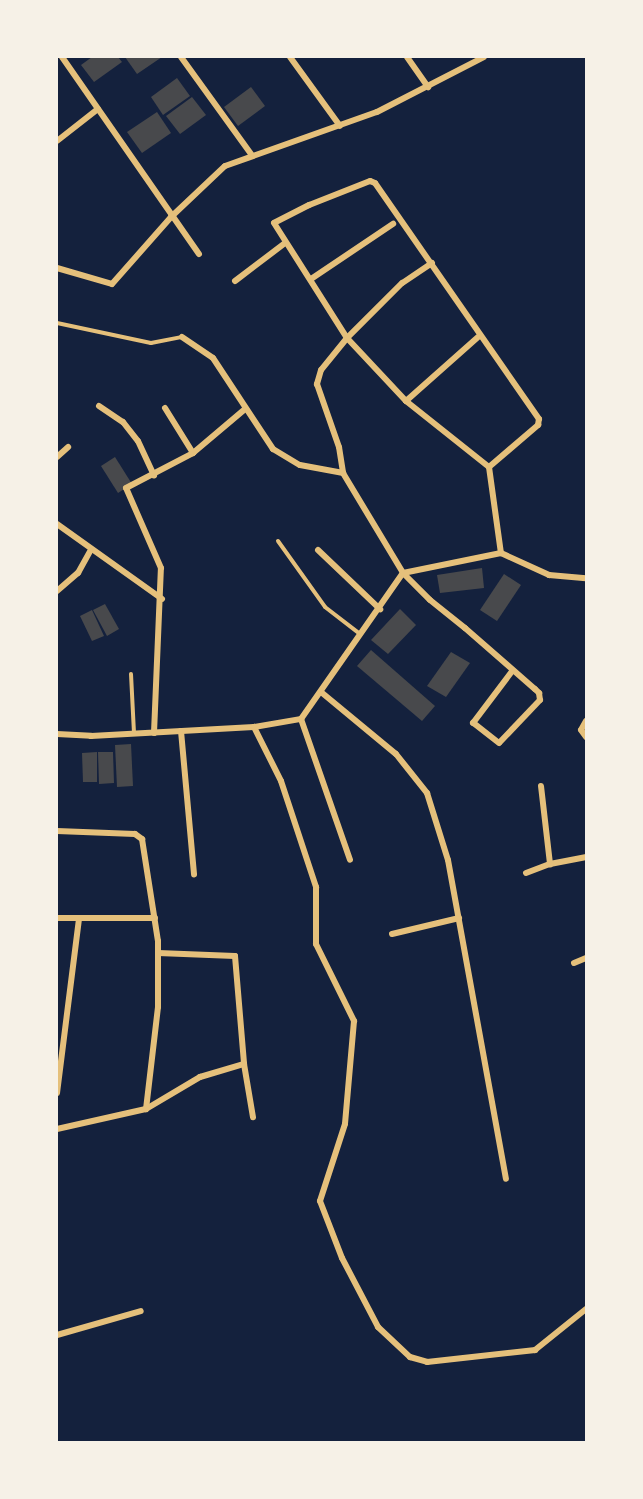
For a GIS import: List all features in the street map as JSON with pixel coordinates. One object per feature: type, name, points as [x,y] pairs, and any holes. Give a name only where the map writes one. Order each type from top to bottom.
[{"type":"street","points":[[62,57],[171,217],[199,254]]},
{"type":"street","points":[[182,57],[251,154]]},
{"type":"street","points":[[290,57],[340,126]]},
{"type":"street","points":[[407,57],[428,87]]},
{"type":"street","points":[[57,268],[112,284],[171,217],[214,173],[251,154],[340,126],[428,87],[484,57]]},
{"type":"street","points":[[57,141],[98,109]]},
{"type":"street","points":[[489,467],[539,422],[478,337],[432,263],[375,183],[370,182],[309,205],[274,226],[311,279],[347,338],[406,401],[489,467],[501,554]]},
{"type":"street","points":[[311,279],[393,224]]},
{"type":"street","points":[[235,281],[285,243]]},
{"type":"street","points":[[432,263],[402,283],[347,338],[321,370],[317,384],[339,447],[343,473],[403,573],[536,689],[540,700],[499,743],[473,723],[513,670]]},
{"type":"street","points":[[182,337],[213,358],[261,434],[285,458],[343,473]]},
{"type":"street","points":[[406,401],[478,337]]},
{"type":"street","points":[[99,406],[128,429],[154,475]]},
{"type":"street","points":[[165,408],[193,453]]},
{"type":"street","points":[[154,733],[162,599],[161,568],[126,488],[193,453],[245,409]]},
{"type":"street","points":[[57,457],[68,447]]},
{"type":"street","points":[[57,524],[90,551],[162,599]]},
{"type":"street","points":[[318,550],[380,609]]},
{"type":"street","points":[[57,591],[78,573],[90,551]]},
{"type":"street","points":[[57,734],[134,734],[254,727],[301,719],[362,636],[403,573],[501,554],[549,575],[586,578]]},
{"type":"street","points":[[321,692],[396,754],[427,793],[448,860],[506,1179]]},
{"type":"street","points":[[301,719],[350,860]]},
{"type":"street","points":[[586,721],[581,730],[586,737]]},
{"type":"street","points":[[254,727],[281,781],[316,886],[316,944],[354,1021],[345,1124],[320,1201],[337,1248],[378,1327],[410,1356],[427,1362],[535,1350],[586,1310]]},
{"type":"street","points":[[181,731],[194,874]]},
{"type":"street","points":[[541,786],[550,864]]},
{"type":"street","points":[[57,831],[140,835],[155,918],[158,953],[158,1007],[146,1109]]},
{"type":"street","points":[[526,873],[550,864],[586,857]]},
{"type":"street","points":[[57,918],[78,920],[155,918]]},
{"type":"street","points":[[392,934],[459,918]]},
{"type":"street","points":[[57,1093],[78,920]]},
{"type":"street","points":[[158,953],[235,956],[244,1064],[253,1117]]},
{"type":"street","points":[[574,963],[586,958]]},
{"type":"street","points":[[57,1130],[146,1109],[200,1077],[244,1064]]},
{"type":"street","points":[[57,1335],[141,1311]]},
{"type":"lane","points":[[57,323],[151,343],[182,337]]},
{"type":"lane","points":[[278,541],[325,607],[362,636]]},
{"type":"lane","points":[[131,674],[134,734]]},
{"type":"building","points":[[92,57],[118,57],[122,62],[94,82],[81,65]]},
{"type":"building","points":[[125,57],[162,57],[137,74]]},
{"type":"building","points":[[177,78],[190,96],[163,115],[151,97]]},
{"type":"building","points":[[251,87],[265,106],[238,126],[224,107]]},
{"type":"building","points":[[192,97],[206,115],[180,134],[166,116]]},
{"type":"building","points":[[157,112],[171,133],[142,153],[127,132]]},
{"type":"building","points":[[115,457],[132,484],[118,493],[101,466]]},
{"type":"building","points":[[482,568],[484,588],[440,593],[437,575]]},
{"type":"building","points":[[504,574],[521,585],[497,621],[480,610]]},
{"type":"building","points":[[105,604],[119,629],[107,636],[93,610]]},
{"type":"building","points":[[400,609],[416,625],[388,654],[371,640]]},
{"type":"building","points":[[92,610],[104,636],[92,641],[80,616]]},
{"type":"building","points":[[371,650],[435,706],[422,721],[357,666]]},
{"type":"building","points":[[451,652],[470,663],[446,697],[427,686]]},
{"type":"building","points":[[131,744],[133,786],[117,787],[115,745]]},
{"type":"building","points":[[97,752],[97,782],[83,782],[82,753]]},
{"type":"building","points":[[98,752],[113,752],[114,783],[99,784]]}]
